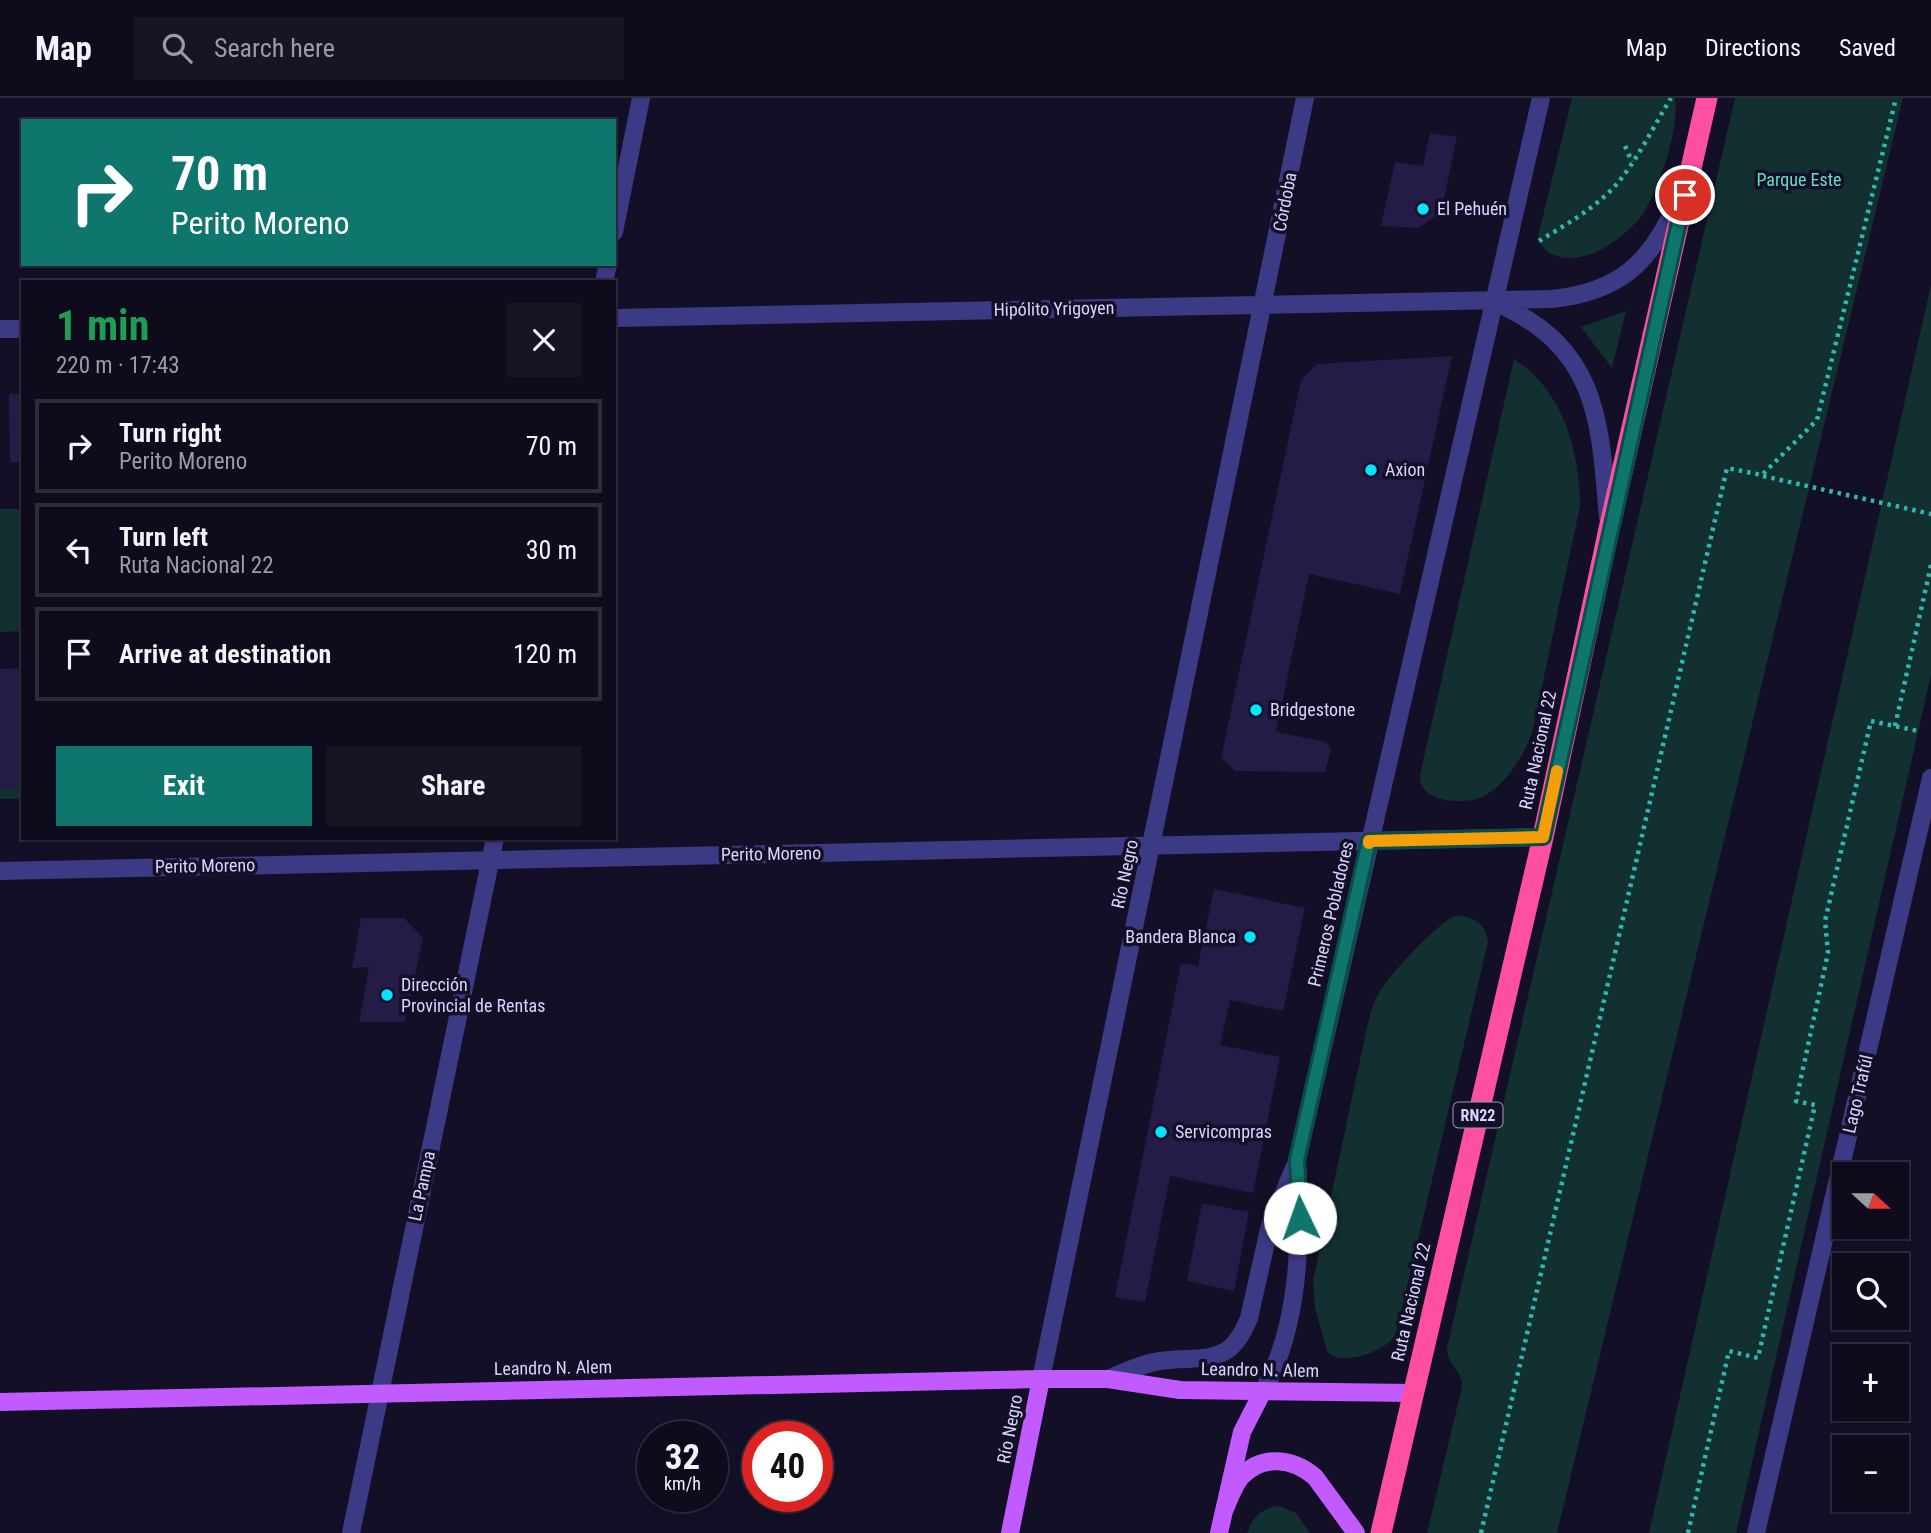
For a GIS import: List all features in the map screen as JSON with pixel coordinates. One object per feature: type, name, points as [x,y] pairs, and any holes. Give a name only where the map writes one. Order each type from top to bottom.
[{"type":"highway","name":"Ruta Nacional 22","points":[[1381,1533],[1543,837],[1609,529],[1707,98]]},
{"type":"main road","name":"Leandro N. Alem","points":[[0,1402],[1041,1379],[1108,1379],[1180,1390],[1413,1393]]},
{"type":"main road","name":"Río Negro","points":[[1010,1533],[1041,1379]]},
{"type":"main road","name":"Primeros Pobladores","points":[[1219,1533],[1242,1432],[1263,1391]]},
{"type":"main road","points":[[1224,1511],[1243,1475],[1260,1464],[1279,1460],[1307,1470],[1315,1477],[1356,1533]]},
{"type":"street","points":[[616,222],[641,98]]},
{"type":"street","name":"Córdoba","points":[[1264,306],[1306,98]]},
{"type":"street","name":"Primeros Pobladores","points":[[1263,1391],[1281,1353],[1298,1258],[1300,1218],[1297,1160],[1541,98]]},
{"type":"street","points":[[1694,98],[1698,138]]},
{"type":"street","name":"Hipólito Yrigoyen","points":[[616,317],[1552,299],[1584,294],[1612,283],[1647,255],[1663,233],[1690,170]]},
{"type":"street","name":"Hipólito Yrigoyen","points":[[1494,302],[1521,315],[1546,333],[1568,356],[1586,386],[1601,436],[1609,529]]},
{"type":"street","name":"Río Negro","points":[[1041,1379],[1264,306]]},
{"type":"street","points":[[0,329],[21,329]]},
{"type":"street","name":"Lago Trafúl","points":[[1756,1533],[1931,778]]},
{"type":"street","name":"Perito Moreno","points":[[0,871],[1543,837]]},
{"type":"street","name":"La Pampa","points":[[351,1533],[495,840]]},
{"type":"street","name":"Leandro N. Alem","points":[[1108,1379],[1139,1366],[1162,1361],[1211,1359],[1234,1345],[1244,1332],[1249,1318],[1270,1225],[1297,1160]]},
{"type":"path","points":[[1539,241],[1597,203],[1613,188],[1671,98]]},
{"type":"path","points":[[1762,475],[1817,420],[1896,98]]},
{"type":"path","points":[[1625,146],[1632,162]]},
{"type":"path","points":[[1481,1533],[1727,468],[1931,514]]},
{"type":"path","points":[[1895,726],[1931,565]]},
{"type":"path","points":[[1688,1533],[1729,1351],[1758,1357],[1815,1105],[1796,1101],[1828,953],[1825,920],[1871,721],[1918,731]]},
{"type":"green space","points":[[1572,98],[1675,98],[1676,111],[1671,143],[1660,179],[1639,219],[1622,236],[1600,250],[1577,258],[1565,258],[1546,250],[1538,236]]},
{"type":"green space","name":"Parque Este","points":[[1735,98],[1903,98],[1557,1533],[1427,1533],[1462,1387],[1460,1376],[1447,1354],[1447,1348]]},
{"type":"green space","points":[[1931,285],[1931,675],[1736,1533],[1649,1533]]},
{"type":"green space","points":[[1626,311],[1612,368],[1581,327]]},
{"type":"green space","points":[[1514,359],[1545,387],[1565,423],[1576,464],[1580,506],[1533,729],[1525,748],[1514,768],[1491,792],[1474,800],[1443,800],[1426,791],[1421,784],[1420,775]]},
{"type":"green space","points":[[0,509],[21,509],[21,631],[0,632]]},
{"type":"green space","points":[[0,789],[21,789],[21,799],[0,799]]},
{"type":"green space","points":[[1455,916],[1478,922],[1485,930],[1488,942],[1398,1325],[1392,1339],[1377,1350],[1349,1358],[1332,1356],[1327,1351],[1315,1308],[1313,1281],[1369,1019],[1376,999],[1391,976],[1425,939]]},
{"type":"green space","points":[[1279,1506],[1296,1513],[1310,1533],[1247,1533],[1259,1514]]},
{"type":"building","points":[[1430,133],[1457,137],[1441,212],[1419,228],[1381,226],[1395,162],[1423,166]]},
{"type":"building","points":[[1452,356],[1400,594],[1309,574],[1276,732],[1326,742],[1331,750],[1325,772],[1235,771],[1221,758],[1301,380],[1317,364]]},
{"type":"building","points":[[9,394],[21,394],[21,462],[10,462]]},
{"type":"building","points":[[21,668],[21,789],[0,789],[0,669]]},
{"type":"building","points":[[1214,889],[1305,908],[1283,1011],[1230,1000],[1220,1045],[1280,1057],[1253,1193],[1170,1176],[1145,1302],[1115,1297],[1181,963],[1198,966]]},
{"type":"building","name":"Dirección Provincial de Rentas","points":[[361,918],[404,918],[423,938],[405,1022],[359,1022],[369,967],[352,968]]},
{"type":"building","points":[[1202,1203],[1249,1212],[1234,1291],[1187,1281]]},
{"type":"slow traffic","points":[[1369,843],[1543,837],[1557,771]]},
{"type":"place","name":"El Pehuén","points":[[1423,209]]},
{"type":"place","name":"Axion","points":[[1371,470]]},
{"type":"place","name":"Bridgestone","points":[[1256,710]]},
{"type":"place","name":"Bandera Blanca","points":[[1250,937]]},
{"type":"place","name":"Dirección Provincial de Rentas","points":[[387,995]]},
{"type":"place","name":"Servicompras","points":[[1161,1132]]},
{"type":"route","points":[[1300,1218],[1297,1160],[1369,841],[1543,837],[1685,195]]}]
